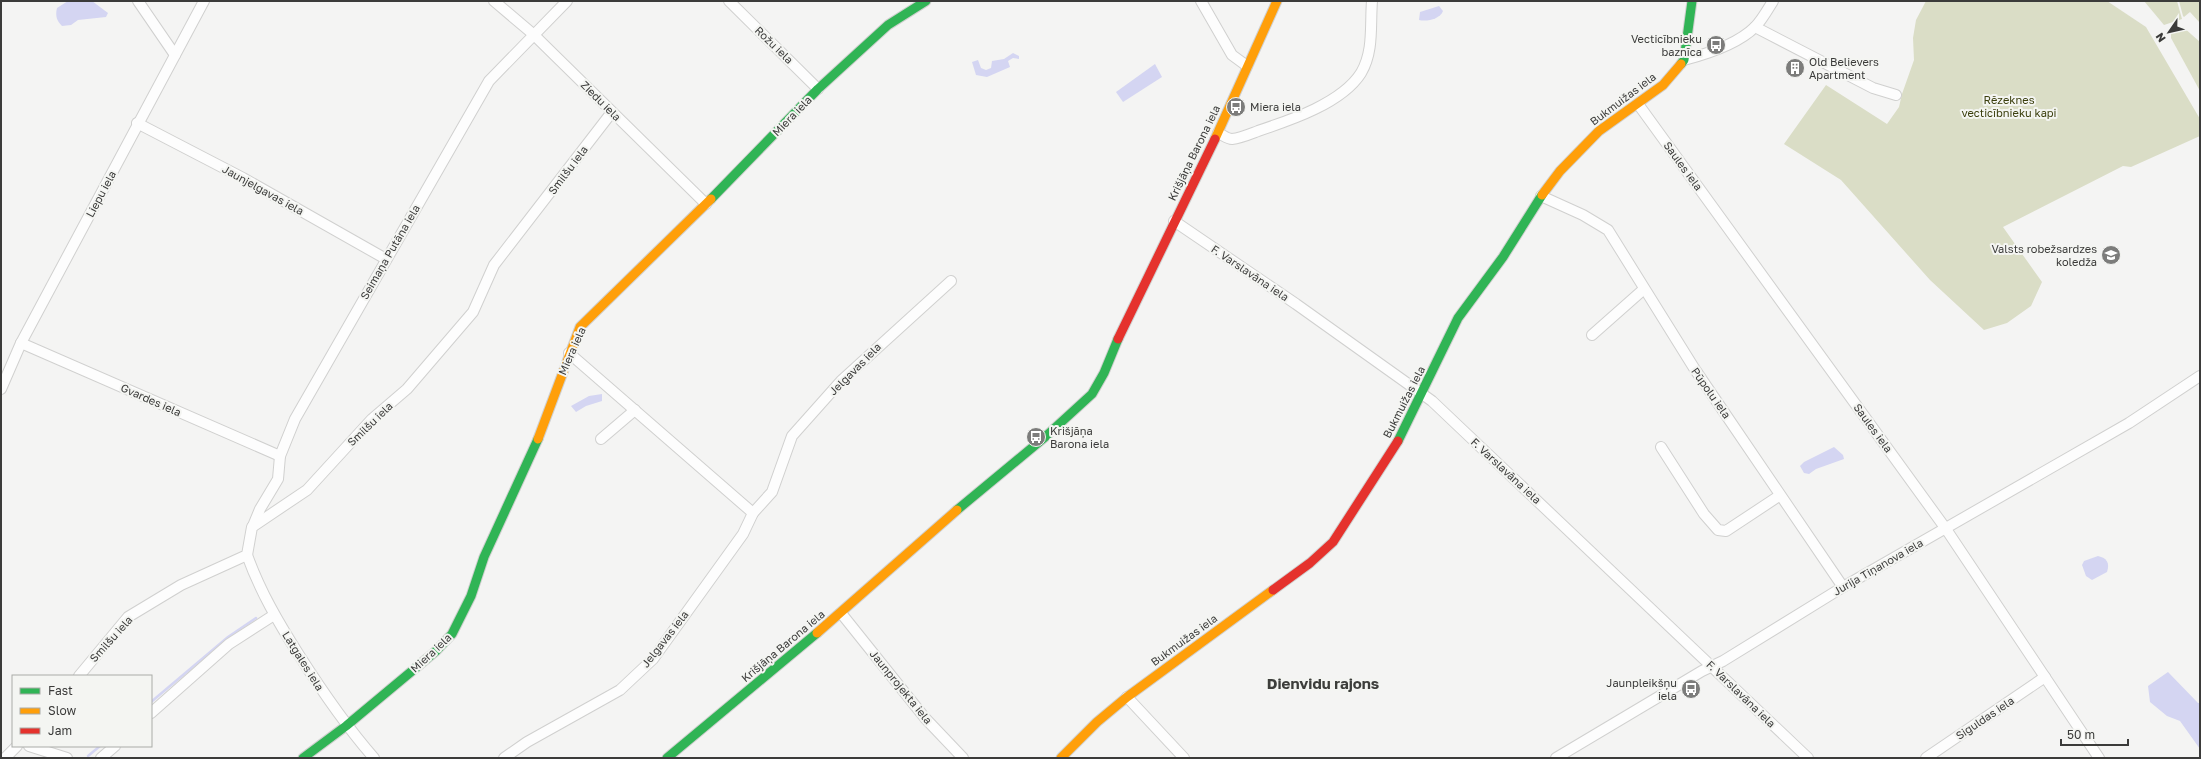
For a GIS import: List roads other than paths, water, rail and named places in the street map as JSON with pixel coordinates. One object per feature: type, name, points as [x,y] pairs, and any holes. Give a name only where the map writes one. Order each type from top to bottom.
[{"type":"street","points":[[138,1],[175,55]]},
{"type":"street","name":"Liepu iela","points":[[1,389],[21,343],[204,1]]},
{"type":"street","name":"Ziedu iela","points":[[494,1],[533,34],[706,204]]},
{"type":"street","name":"Seimaņa Putāna iela","points":[[252,527],[260,509],[278,479],[280,456],[295,419],[488,81],[567,1]]},
{"type":"street","name":"Rožu iela","points":[[729,1],[818,89]]},
{"type":"street","name":"Miera iela","points":[[303,758],[346,726],[436,651],[452,634],[471,596],[484,556],[537,441],[580,327],[706,204],[818,89],[888,24],[926,1]]},
{"type":"street","points":[[1201,1],[1232,54],[1247,66]]},
{"type":"street","name":"Krišjāņa Barona iela","points":[[668,757],[841,613],[913,546],[1086,400],[1104,373],[1132,308],[1218,133],[1277,1]]},
{"type":"street","points":[[1218,133],[1233,139],[1264,129],[1292,119],[1331,100],[1348,87],[1360,73],[1369,54],[1372,1]]},
{"type":"street","points":[[1692,1],[1691,18],[1684,60],[1702,55],[1735,40],[1755,27],[1774,1]]},
{"type":"street","points":[[1755,27],[1873,88],[1896,95]]},
{"type":"street","name":"Bukmuižas iela","points":[[1062,758],[1096,722],[1127,697],[1310,563],[1333,542],[1378,475],[1404,431],[1458,318],[1503,257],[1541,196],[1560,171],[1599,130],[1638,104],[1662,85],[1684,60]]},
{"type":"street","name":"Saules iela","points":[[1638,104],[1946,529],[2099,758]]},
{"type":"street","name":"Smilšu iela","points":[[252,527],[307,490],[372,419],[407,389],[474,312],[494,265],[612,112]]},
{"type":"street","name":"Jaunjelgavas iela","points":[[138,124],[243,178],[386,260]]},
{"type":"street","name":"Pūpolu iela","points":[[1541,196],[1583,215],[1608,230],[1694,368],[1724,411],[1779,496],[1843,587]]},
{"type":"street","name":"F. Varslavāna iela","points":[[1174,221],[1422,393],[1808,758]]},
{"type":"street","name":"Jelgavas iela","points":[[504,758],[527,742],[620,690],[653,658],[743,534],[753,513],[772,492],[792,436],[841,381],[951,280]]},
{"type":"street","points":[[1592,335],[1644,289]]},
{"type":"street","name":"Gvardes iela","points":[[21,343],[280,456]]},
{"type":"street","points":[[569,353],[753,513]]},
{"type":"street","name":"Jurija Tiņanova iela","points":[[1556,758],[1712,666],[1724,661],[1843,587],[2129,423],[2200,376]]},
{"type":"street","points":[[601,439],[635,410]]},
{"type":"street","points":[[1661,447],[1704,514],[1718,530],[1726,531],[1779,496]]},
{"type":"street","points":[[247,555],[252,527]]},
{"type":"street","name":"Smilšu iela","points":[[81,675],[128,617],[181,585],[247,555]]},
{"type":"street","name":"Latgales iela","points":[[247,555],[257,584],[274,615],[346,726],[374,758]]},
{"type":"street","name":"Jaunprojekta iela","points":[[841,613],[925,718],[963,758]]},
{"type":"street","points":[[152,712],[229,644],[274,615]]},
{"type":"street","name":"Siguldas iela","points":[[1926,758],[2045,677]]},
{"type":"street","points":[[1127,697],[1136,704],[1184,758]]},
{"type":"street","points":[[5,758],[16,747]]},
{"type":"street","points":[[32,747],[67,758]]},
{"type":"street","points":[[101,758],[114,747]]},
{"type":"water","points":[[68,1],[92,1],[108,13],[106,17],[78,20],[71,25],[62,26],[57,18],[57,8]]},
{"type":"water","points":[[1439,6],[1443,11],[1439,16],[1429,20],[1419,20],[1420,12]]},
{"type":"water","points":[[1013,53],[1019,56],[1019,59],[1013,58],[1008,61],[1010,67],[987,77],[976,75],[972,62],[978,60],[981,68],[986,70],[991,68],[992,61],[1004,59]]},
{"type":"water","points":[[1155,64],[1162,77],[1123,102],[1116,92]]},
{"type":"water","points":[[602,394],[602,401],[586,406],[576,412],[571,406],[589,396]]},
{"type":"water","points":[[1834,447],[1843,455],[1844,459],[1816,469],[1809,474],[1804,473],[1800,466],[1804,462]]},
{"type":"water","points":[[2098,556],[2107,561],[2108,569],[2107,572],[2092,580],[2086,576],[2082,565],[2084,561]]},
{"type":"water","points":[[2168,672],[2198,703],[2200,703],[2200,749],[2180,721],[2167,716],[2150,702],[2148,686]]},
{"type":"waterway","points":[[152,701],[228,637],[256,618]]},
{"type":"waterway","points":[[88,756],[99,747]]},
{"type":"place","name":"Vecticībnieku baznīca","points":[[1716,45]]},
{"type":"place","name":"Old Believers Apartment","points":[[1795,68]]},
{"type":"place","name":"Miera iela","points":[[1236,107]]},
{"type":"place","name":"Valsts robežsardzes koledža","points":[[2111,255]]},
{"type":"place","name":"Krišjāņa Barona iela","points":[[1036,437]]},
{"type":"place","name":"Jaunpleikšņu iela","points":[[1691,689]]},
{"type":"district","name":"Dienvidu rajons","points":[[1323,684]]},
{"type":"park label","name":"Rēzeknes vecticībnieku kapi","points":[[2009,106]]}]
